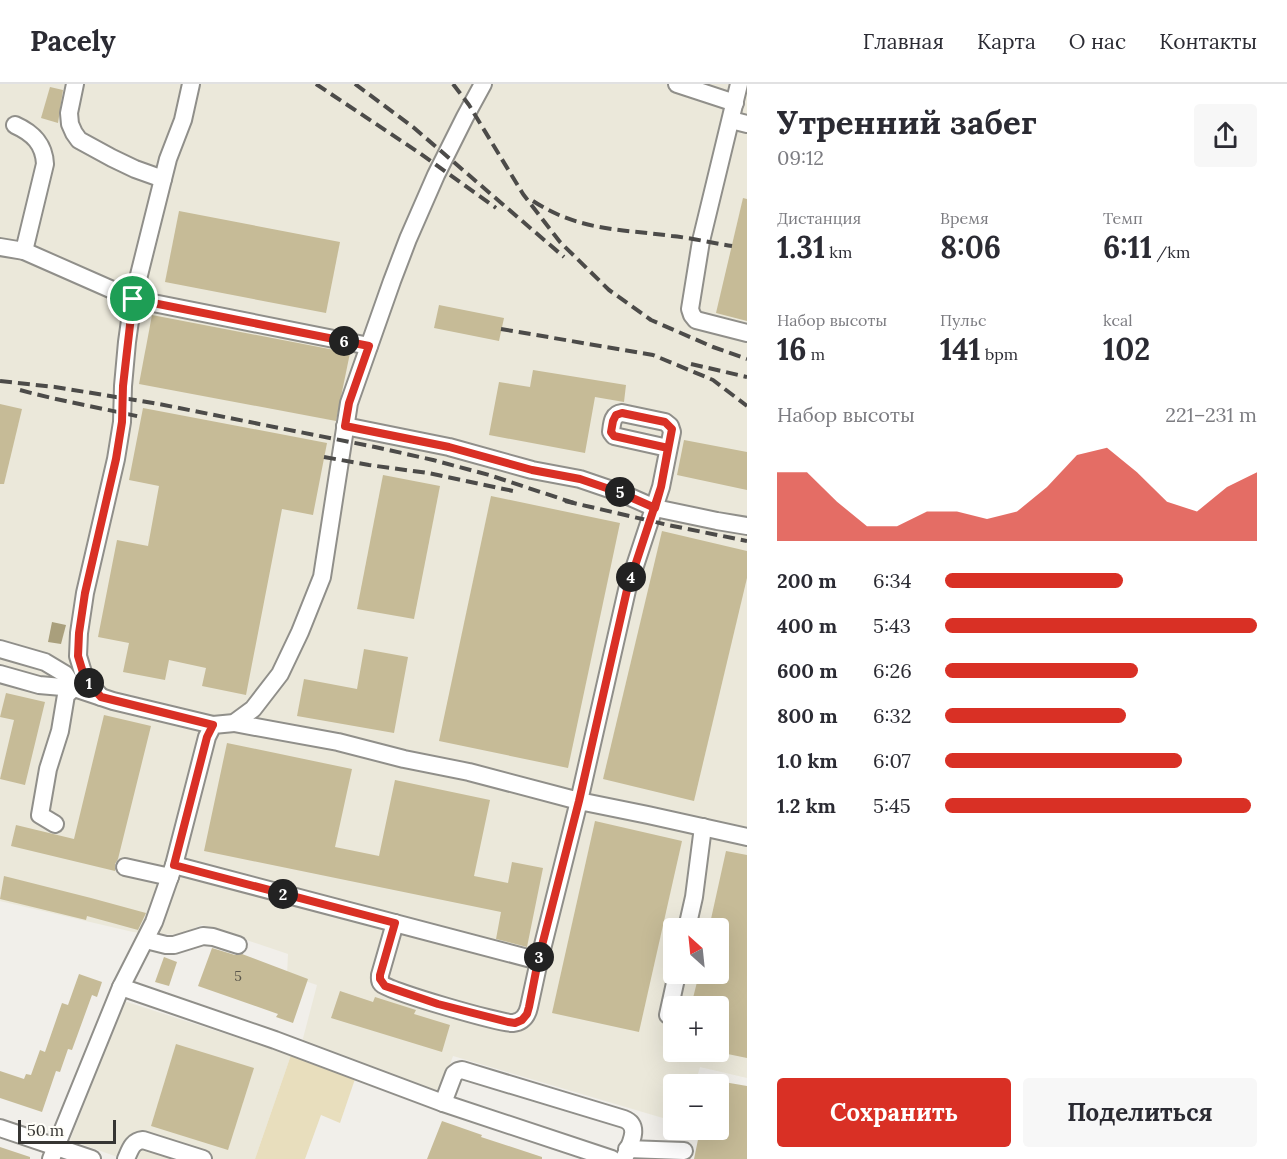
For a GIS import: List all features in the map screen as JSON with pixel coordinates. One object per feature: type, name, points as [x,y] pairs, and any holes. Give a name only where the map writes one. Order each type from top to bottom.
[{"type":"street","points":[[75,84],[69,113],[70,124],[79,140],[120,162],[163,179]]},
{"type":"street","points":[[101,697],[85,679],[78,656],[79,633],[85,593],[116,459],[122,422],[125,364],[133,299],[168,159],[183,120],[191,84]]},
{"type":"street","points":[[234,723],[253,709],[280,674],[322,577],[349,403],[408,238],[436,175],[483,84]]},
{"type":"street","points":[[677,84],[735,103]]},
{"type":"street","points":[[740,84],[735,103],[739,122],[701,241],[690,309],[696,320],[747,333]]},
{"type":"street","points":[[15,125],[36,137],[43,151],[45,164],[24,251]]},
{"type":"street","points":[[0,247],[24,251],[133,299],[369,346]]},
{"type":"street","points":[[345,426],[449,447],[532,470],[580,479],[655,508],[747,526]]},
{"type":"street","points":[[395,923],[382,967],[380,979],[382,984],[438,1004],[508,1022],[515,1023],[527,1014],[627,590],[655,508],[668,448]]},
{"type":"street","points":[[0,649],[45,663],[65,674],[74,688]]},
{"type":"street","points":[[4,677],[39,685],[74,688],[213,725],[234,723],[338,742],[404,759],[469,772],[579,801],[747,837]]},
{"type":"street","points":[[55,824],[40,814],[48,769],[60,731],[66,695],[74,688]]},
{"type":"street","points":[[53,1153],[122,987],[154,922],[172,871],[207,737],[213,725]]},
{"type":"street","points":[[689,918],[703,827]]},
{"type":"street","points":[[126,867],[172,871],[395,923],[538,961]]},
{"type":"street","points":[[146,940],[174,945],[203,936],[238,945]]},
{"type":"street","points":[[122,987],[275,1040],[443,1103],[612,1159]]},
{"type":"street","points":[[443,1103],[454,1074],[462,1070],[629,1121],[634,1129],[626,1154],[684,1151]]},
{"type":"street","points":[[0,1128],[53,1153],[92,1159]]},
{"type":"street","points":[[126,1159],[136,1140],[203,1159]]},
{"type":"shaded area","points":[[0,84],[747,84],[747,1078],[700,1067],[698,1074],[663,1074],[663,1118],[453,1056],[439,1095],[301,1046],[317,985],[287,975],[288,954],[202,925],[177,935],[133,932],[0,901]]},
{"type":"shaded area","points":[[52,622],[66,625],[61,644],[48,642]]},
{"type":"shaded area","points":[[124,1001],[291,1055],[255,1159],[123,1159],[70,1140]]},
{"type":"shaded area","points":[[291,1055],[355,1079],[340,1123],[321,1115],[305,1159],[255,1159]]},
{"type":"building","points":[[50,87],[63,90],[58,123],[41,118]]},
{"type":"building","points":[[743,198],[747,199],[747,321],[716,313]]},
{"type":"building","points":[[179,211],[340,242],[326,313],[165,282]]},
{"type":"building","points":[[439,305],[504,318],[499,341],[434,328]]},
{"type":"building","points":[[152,315],[350,353],[336,421],[139,384]]},
{"type":"building","points":[[533,370],[626,385],[624,402],[595,397],[585,453],[489,435],[499,382],[530,387]]},
{"type":"building","points":[[0,404],[22,409],[4,484],[0,484]]},
{"type":"building","points":[[143,408],[327,443],[313,515],[282,509],[246,695],[202,686],[206,668],[169,660],[165,680],[123,672],[129,643],[98,637],[117,540],[148,546],[159,486],[129,480]]},
{"type":"building","points":[[684,440],[747,452],[747,490],[677,475]]},
{"type":"building","points":[[383,475],[440,486],[414,619],[357,609]]},
{"type":"building","points":[[491,496],[620,523],[568,768],[439,741]]},
{"type":"building","points":[[662,531],[747,551],[747,578],[694,801],[603,779]]},
{"type":"building","points":[[364,649],[408,657],[394,733],[297,716],[304,679],[357,689]]},
{"type":"building","points":[[6,693],[45,702],[25,785],[0,779],[14,720],[0,717]]},
{"type":"building","points":[[104,715],[151,726],[115,871],[11,846],[16,825],[74,839]]},
{"type":"building","points":[[227,743],[352,769],[335,847],[379,856],[395,780],[490,800],[474,876],[508,883],[512,862],[543,868],[527,947],[496,939],[501,912],[204,851]]},
{"type":"building","points":[[595,821],[682,841],[639,1032],[552,1013]]},
{"type":"building","points":[[726,851],[747,855],[747,1058],[729,1054],[729,996],[694,996],[696,984],[729,984],[729,918],[711,918]]},
{"type":"building","points":[[4,876],[146,913],[138,930],[87,916],[86,920],[0,899]]},
{"type":"building","points":[[212,948],[235,955],[242,954],[308,979],[293,1023],[276,1017],[278,1014],[198,986]]},
{"type":"building","points":[[164,957],[177,962],[169,986],[155,982]]},
{"type":"building","points":[[79,974],[102,982],[97,997],[92,995],[72,1050],[68,1049],[60,1072],[56,1071],[42,1112],[0,1098],[0,1071],[24,1079],[26,1074],[31,1075],[40,1050],[45,1052],[62,1003],[68,1005]]},
{"type":"building","points":[[340,991],[373,1002],[375,997],[416,1010],[414,1014],[450,1025],[442,1052],[331,1018]]},
{"type":"building","points":[[176,1044],[254,1068],[228,1150],[151,1126]]},
{"type":"building","points":[[729,1083],[747,1086],[747,1159],[694,1159],[698,1140],[729,1140]]},
{"type":"building","points":[[442,1121],[482,1135],[481,1137],[542,1157],[542,1159],[427,1159]]},
{"type":"building","points":[[0,1147],[30,1157],[30,1159],[0,1159]]},
{"type":"railway","points":[[316,84],[418,152],[496,208]]},
{"type":"railway","points":[[355,84],[413,127],[564,257]]},
{"type":"railway","points":[[453,84],[469,105],[523,194],[560,242],[609,290],[651,320],[747,359]]},
{"type":"railway","points":[[533,201],[567,218],[600,227],[732,246]]},
{"type":"railway","points":[[501,329],[653,355],[713,380],[747,406]]},
{"type":"railway","points":[[691,364],[747,377]]},
{"type":"railway","points":[[0,381],[55,387],[159,404],[375,447],[489,475],[574,503]]},
{"type":"railway","points":[[20,390],[141,417]]},
{"type":"railway","points":[[324,457],[428,473],[518,492]]},
{"type":"railway","points":[[565,501],[747,541]]},
{"type":"route","points":[[133,299],[123,386],[122,422],[116,459],[85,593],[78,656],[85,679],[101,697],[213,725],[207,737],[174,865],[395,923],[380,975],[382,984],[476,1015],[515,1023],[522,1020],[529,1007],[627,590],[655,508],[668,448],[614,436],[611,432],[613,421],[616,415],[622,413],[665,422],[672,429],[661,487],[655,508],[580,479],[532,470],[449,447],[345,426],[349,403],[369,346],[133,299]]}]
